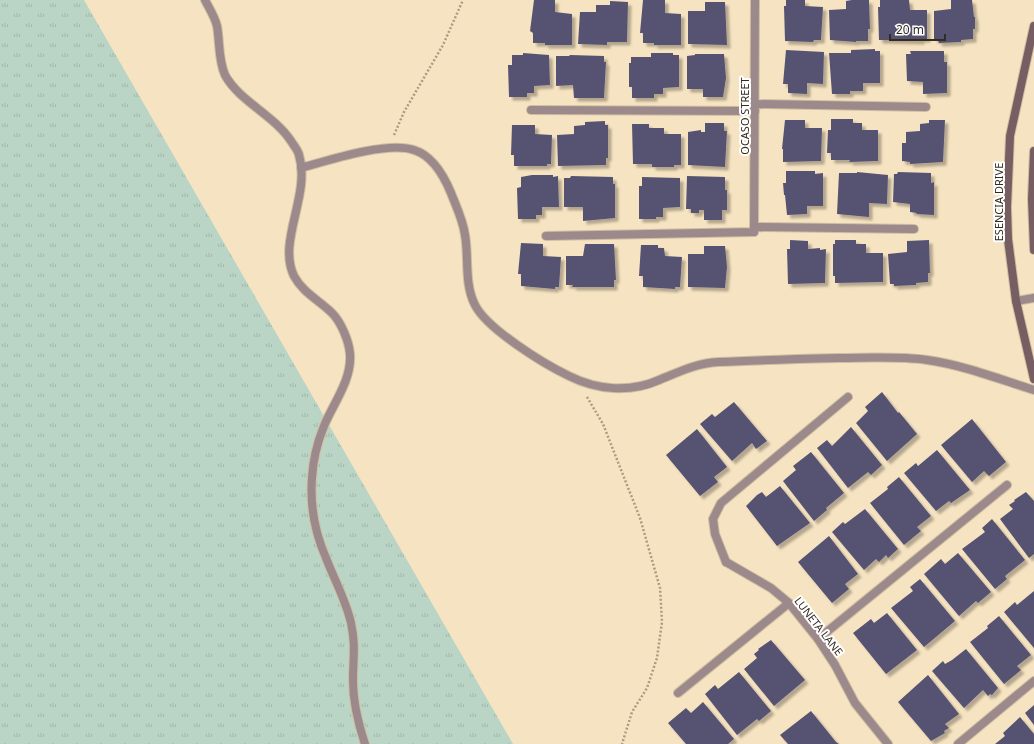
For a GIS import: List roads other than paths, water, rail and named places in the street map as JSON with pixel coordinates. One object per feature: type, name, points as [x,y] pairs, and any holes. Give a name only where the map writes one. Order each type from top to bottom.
[{"type":"street","points":[[205,0],[216,26],[219,52],[226,75],[238,91],[271,118],[286,134],[299,154],[303,176],[301,196],[292,230],[290,253],[294,275],[306,293],[333,314],[344,334],[350,354],[347,379],[323,427],[314,452],[312,505],[316,531],[351,621],[355,645],[353,680],[355,709],[365,744]]},
{"type":"street","name":"OCASO STREET","points":[[754,229],[755,0]]},
{"type":"street","name":"ESENCIA DRIVE","points":[[1034,26],[1010,136],[1008,173],[1008,239],[1016,301],[1034,378]]},
{"type":"street","points":[[531,110],[755,107],[926,107]]},
{"type":"street","points":[[301,168],[350,154],[389,148],[414,150],[433,162],[446,181],[459,213],[465,233],[470,294],[476,306],[487,321],[541,362],[577,380],[596,387],[615,388],[640,386],[658,381],[682,370],[715,362],[870,358],[926,360],[955,366],[1034,390]]},
{"type":"street","points":[[1034,151],[1032,199],[1034,250]]},
{"type":"street","points":[[546,236],[754,229],[914,229]]},
{"type":"street","points":[[1016,301],[1034,298]]},
{"type":"street","name":"LUNETA LANE","points":[[848,397],[721,503],[713,519],[715,534],[726,562],[771,588],[789,603],[818,639],[835,664],[856,703],[886,743]]},
{"type":"street","points":[[818,639],[1006,485]]},
{"type":"street","points":[[678,693],[789,603]]},
{"type":"street","points":[[958,744],[1034,681]]}]
